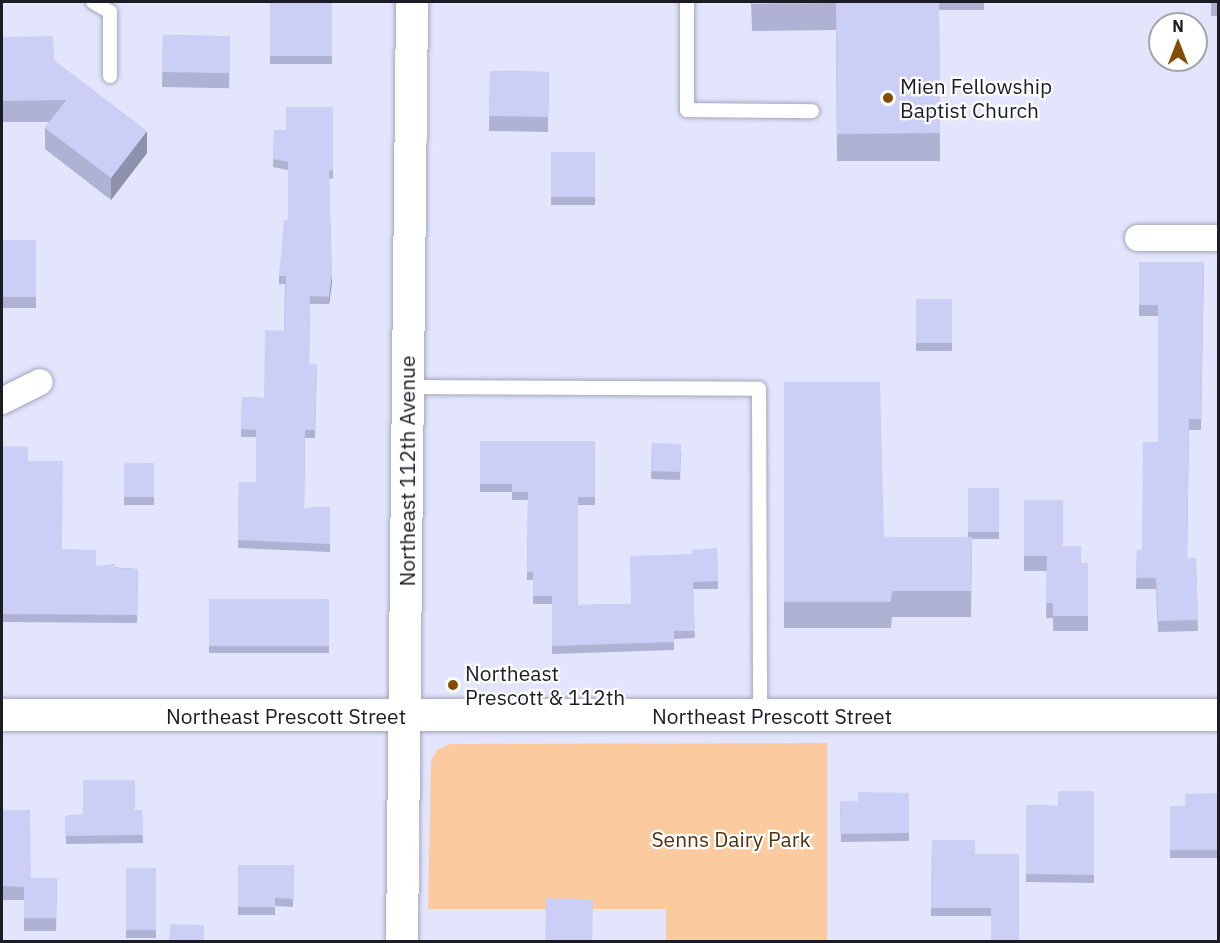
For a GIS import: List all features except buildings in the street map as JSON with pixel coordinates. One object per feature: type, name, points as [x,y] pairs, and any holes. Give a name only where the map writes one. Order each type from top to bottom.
[{"type":"street","name":"Northeast 112th Avenue","points":[[402,942],[412,2]]},
{"type":"street","points":[[1138,238],[1218,238]]},
{"type":"street","points":[[2,401],[40,382]]},
{"type":"street","name":"Northeast Prescott Street","points":[[2,715],[405,717],[1218,715]]},
{"type":"lane","points":[[93,2],[110,12],[110,76]]},
{"type":"lane","points":[[687,2],[687,110],[812,111]]},
{"type":"lane","points":[[408,387],[759,389],[760,716]]},
{"type":"green space","name":"Senns Dairy Park","points":[[827,743],[827,941],[666,941],[666,909],[428,909],[431,761],[437,750],[450,744]]},
{"type":"place","name":"Mien Fellowship Baptist Church","points":[[888,98]]},
{"type":"place","name":"Northeast Prescott & 112th","points":[[453,685]]}]
